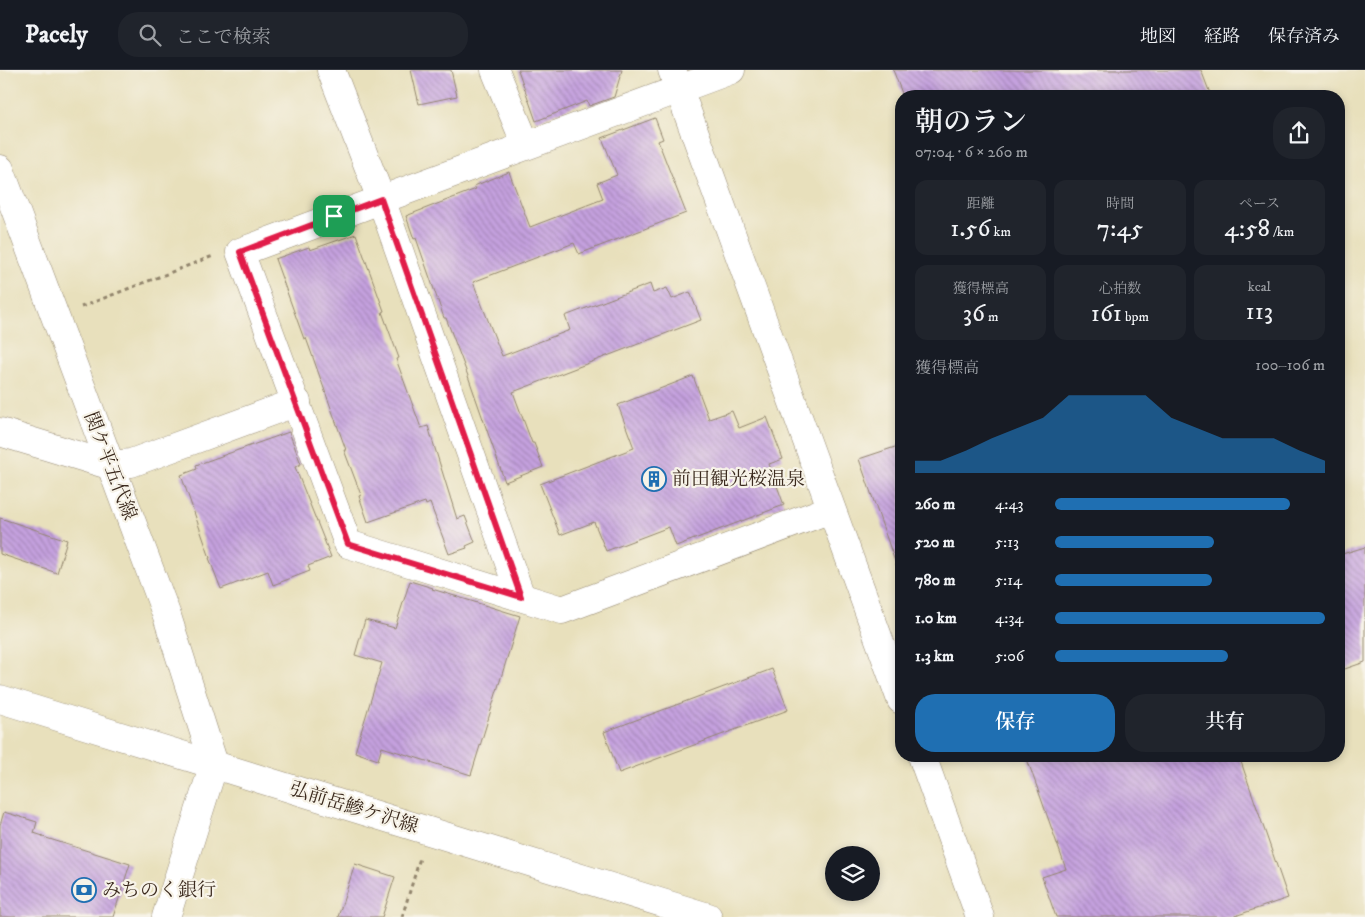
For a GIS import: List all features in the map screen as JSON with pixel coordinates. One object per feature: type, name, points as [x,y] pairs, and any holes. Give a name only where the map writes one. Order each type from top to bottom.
[{"type":"street","points":[[331,70],[381,199],[521,597]]},
{"type":"street","points":[[495,70],[526,145]]},
{"type":"street","points":[[731,70],[676,80],[526,145],[240,252],[348,544],[562,610],[831,509]]},
{"type":"street","points":[[676,80],[895,684]]},
{"type":"street","name":"関ケ平五代線","points":[[0,169],[167,616],[214,764]]},
{"type":"street","points":[[0,432],[109,465],[131,463],[297,402]]},
{"type":"street","name":"弘前岳鰺ケ沢線","points":[[0,698],[708,917]]},
{"type":"street","points":[[924,762],[980,917]]},
{"type":"street","points":[[166,917],[214,764]]},
{"type":"path","points":[[75,309],[224,252],[240,252]]},
{"type":"path","points":[[402,917],[420,858]]},
{"type":"building","points":[[411,70],[451,70],[457,96],[419,104]]},
{"type":"building","points":[[518,70],[622,70],[614,97],[589,106],[587,101],[536,121]]},
{"type":"building","points":[[893,70],[1201,70],[1209,90],[901,90]]},
{"type":"building","points":[[655,118],[663,139],[658,141],[686,213],[579,254],[574,243],[473,282],[502,356],[570,330],[565,316],[650,284],[653,293],[667,288],[672,299],[690,292],[701,320],[513,392],[543,467],[505,482],[468,376],[406,216],[476,189],[474,186],[509,172],[530,227],[603,199],[597,183],[617,175],[602,138]]},
{"type":"building","points":[[356,234],[384,311],[382,312],[399,358],[396,359],[421,428],[428,426],[457,519],[465,516],[475,542],[466,546],[467,548],[449,554],[430,503],[426,505],[425,502],[368,522],[359,496],[361,495],[344,450],[346,450],[306,338],[304,339],[275,259],[309,247],[310,250]]},
{"type":"building","name":"前田観光桜温泉","points":[[693,376],[709,419],[732,411],[739,428],[767,417],[783,459],[769,464],[784,505],[676,546],[669,527],[606,551],[594,522],[560,535],[540,484],[634,448],[618,405]]},
{"type":"building","points":[[289,432],[301,464],[295,467],[331,557],[308,566],[310,571],[273,585],[268,571],[221,589],[181,475],[197,469],[196,465]]},
{"type":"building","points":[[895,447],[895,561],[859,459]]},
{"type":"building","points":[[0,518],[67,540],[57,573],[0,554]]},
{"type":"building","points":[[1365,547],[1365,662],[1345,669],[1345,553]]},
{"type":"building","points":[[410,581],[520,616],[471,775],[382,747],[378,760],[355,752],[382,663],[355,655],[365,620],[395,628]]},
{"type":"building","points":[[772,669],[788,710],[619,773],[604,732]]},
{"type":"building","points":[[1028,762],[1241,762],[1288,898],[1232,917],[1056,917],[1042,877],[1066,869]]},
{"type":"building","points":[[4,812],[37,822],[34,833],[43,837],[130,864],[113,917],[0,917],[0,825]]},
{"type":"building","points":[[355,864],[395,877],[382,917],[338,917]]},
{"type":"place","name":"前田観光桜温泉","points":[[654,479]]},
{"type":"place","name":"みちのく銀行","points":[[84,890]]},
{"type":"route","points":[[381,199],[521,597],[348,544],[240,252],[334,216],[381,199]]}]
